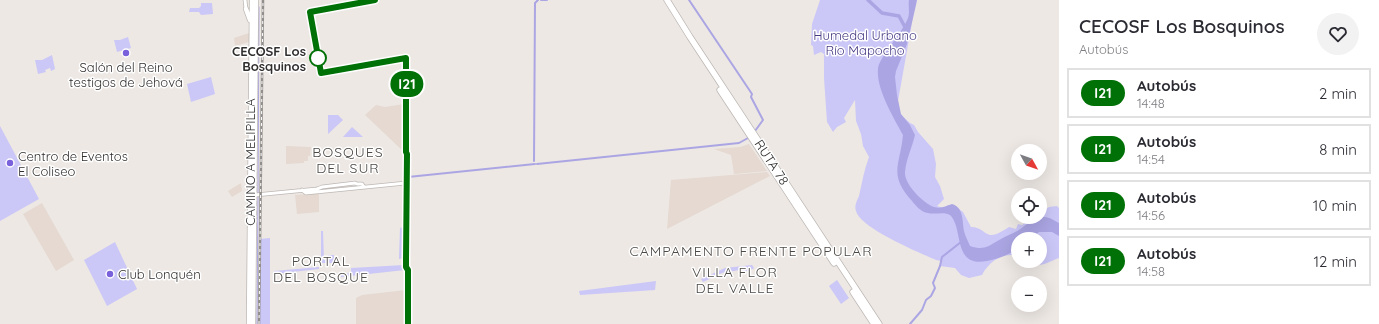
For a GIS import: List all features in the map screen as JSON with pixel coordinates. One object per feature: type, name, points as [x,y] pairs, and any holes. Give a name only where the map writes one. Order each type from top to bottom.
[{"type":"highway","name":"RUTA 78","points":[[663,0],[684,35],[874,324]]},
{"type":"highway","name":"RUTA 78","points":[[667,0],[879,324]]},
{"type":"main road","name":"CAMINO A MELIPILLA","points":[[252,0],[257,195],[253,324]]},
{"type":"main road","name":"CAMINO A MELIPILLA","points":[[249,324],[250,169],[256,0]]},
{"type":"main road","points":[[246,9],[247,15],[252,23]]},
{"type":"main road","points":[[245,174],[250,169]]},
{"type":"main road","points":[[245,181],[250,185]]},
{"type":"street","points":[[245,0],[246,9]]},
{"type":"street","points":[[257,195],[317,189],[322,186],[355,183],[362,184],[364,187],[406,183],[408,324]]},
{"type":"shaded area","points":[[909,0],[917,0],[907,44],[895,77],[901,114],[910,125],[915,135],[905,172],[908,182],[915,192],[930,205],[937,208],[952,204],[959,208],[962,215],[964,233],[970,246],[983,248],[1011,234],[1011,252],[1007,255],[987,261],[976,262],[968,259],[961,246],[957,229],[950,215],[945,213],[931,213],[923,211],[915,205],[900,184],[897,170],[903,135],[883,94],[878,77],[878,69],[882,59],[905,24],[909,14]]},
{"type":"shaded area","points":[[249,33],[249,42],[235,46],[234,38]]},
{"type":"shaded area","points":[[404,104],[404,152],[365,115],[376,105],[385,107]]},
{"type":"shaded area","points":[[749,144],[767,171],[734,174],[731,155],[714,149],[740,147]]},
{"type":"shaded area","points":[[286,146],[311,147],[308,161],[304,161],[304,163],[286,164]]},
{"type":"shaded area","points":[[767,172],[770,176],[667,229],[671,180]]},
{"type":"shaded area","points":[[241,183],[242,191],[232,197],[228,191]]},
{"type":"shaded area","points":[[318,193],[319,212],[297,214],[295,195]]},
{"type":"shaded area","points":[[42,203],[74,260],[56,271],[23,214]]},
{"type":"shaded area","points":[[1047,218],[1059,223],[1059,236],[1052,232],[1016,232],[1028,224],[1047,224]]},
{"type":"shaded area","points":[[406,290],[405,324],[356,324],[356,298],[362,295]]},
{"type":"green space","name":"Humedal Urbano Río Mapocho","points":[[820,0],[916,0],[898,101],[899,113],[914,125],[918,132],[933,149],[936,164],[935,177],[940,186],[944,199],[937,206],[943,208],[948,205],[956,207],[963,212],[971,227],[980,229],[990,235],[995,235],[1009,227],[1016,229],[1018,224],[1047,224],[1047,208],[1057,206],[1059,208],[1059,258],[1047,263],[1047,232],[1011,232],[1011,255],[1001,257],[992,262],[982,275],[969,278],[961,275],[955,268],[940,266],[941,261],[928,257],[905,246],[879,232],[860,218],[855,209],[869,157],[863,146],[861,134],[856,121],[855,100],[844,118],[846,122],[837,127],[833,132],[827,122],[824,54],[821,52],[814,55],[813,46],[811,45],[812,24]]},
{"type":"green space","points":[[201,3],[212,3],[213,14],[201,15],[199,12],[189,12],[190,8],[199,8]]},
{"type":"green space","points":[[128,37],[131,48],[117,52],[114,40],[120,40]]},
{"type":"green space","points":[[52,55],[55,69],[51,71],[50,68],[45,70],[46,72],[38,74],[35,60],[42,60]]},
{"type":"green space","points":[[394,57],[394,59],[331,71],[330,69]]},
{"type":"green space","points":[[211,77],[215,94],[191,102],[187,84]]},
{"type":"green space","points":[[328,115],[338,115],[343,120],[328,134]]},
{"type":"green space","name":"Centro de Eventos El Coliseo","points":[[0,126],[39,199],[0,221]]},
{"type":"green space","points":[[352,127],[363,137],[343,137]]},
{"type":"green space","points":[[403,227],[403,258],[399,259],[400,228]]},
{"type":"green space","points":[[321,231],[323,231],[324,260],[328,260],[328,255],[334,255],[334,263],[321,263]]},
{"type":"green space","points":[[270,238],[270,324],[260,324],[260,239]]},
{"type":"green space","name":"Club Lonquén","points":[[115,242],[137,289],[107,306],[84,260]]},
{"type":"green space","points":[[404,265],[405,270],[341,277],[340,274],[351,273],[351,268]]},
{"type":"green space","points":[[752,265],[754,268],[753,269],[740,273],[739,270],[724,272],[703,282],[701,279],[725,268]]},
{"type":"green space","points":[[319,267],[319,269],[274,274],[274,271]]},
{"type":"green space","points":[[837,280],[849,298],[841,304],[829,286]]},
{"type":"green space","points":[[656,281],[655,290],[580,295],[579,291]]},
{"type":"waterway","points":[[534,161],[535,3],[538,0]]},
{"type":"waterway","points":[[541,0],[547,0]]},
{"type":"waterway","points":[[689,0],[752,94],[751,97],[763,120],[755,131]]},
{"type":"waterway","points":[[868,0],[882,13],[899,16],[906,29]]},
{"type":"waterway","points":[[258,193],[259,7]]},
{"type":"waterway","points":[[537,164],[739,143],[748,138]]},
{"type":"waterway","points":[[408,177],[535,164]]},
{"type":"waterway","points":[[257,324],[258,197]]},
{"type":"waterway","points":[[910,324],[922,310],[926,300],[931,296],[935,288],[933,283],[942,257],[961,242]]},
{"type":"railway","points":[[259,324],[263,0]]},
{"type":"bus line","name":"I21","points":[[375,0],[310,12],[321,73],[406,58],[406,267],[408,270],[408,324]]},
{"type":"place","name":"Salón del Reino testigos de Jehová","points":[[126,53]]},
{"type":"place","name":"CECOSF Los Bosquinos","points":[[318,58]]},
{"type":"place","name":"Centro de Eventos El Coliseo","points":[[10,163]]},
{"type":"place","name":"Club Lonquén","points":[[110,274]]},
{"type":"district","name":"BOSQUES DEL SUR","points":[[348,160]]},
{"type":"district","name":"CAMPAMENTO FRENTE POPULAR","points":[[751,251]]},
{"type":"district","name":"PORTAL DEL BOSQUE","points":[[321,270]]},
{"type":"district","name":"VILLA FLOR DEL VALLE","points":[[735,280]]}]
